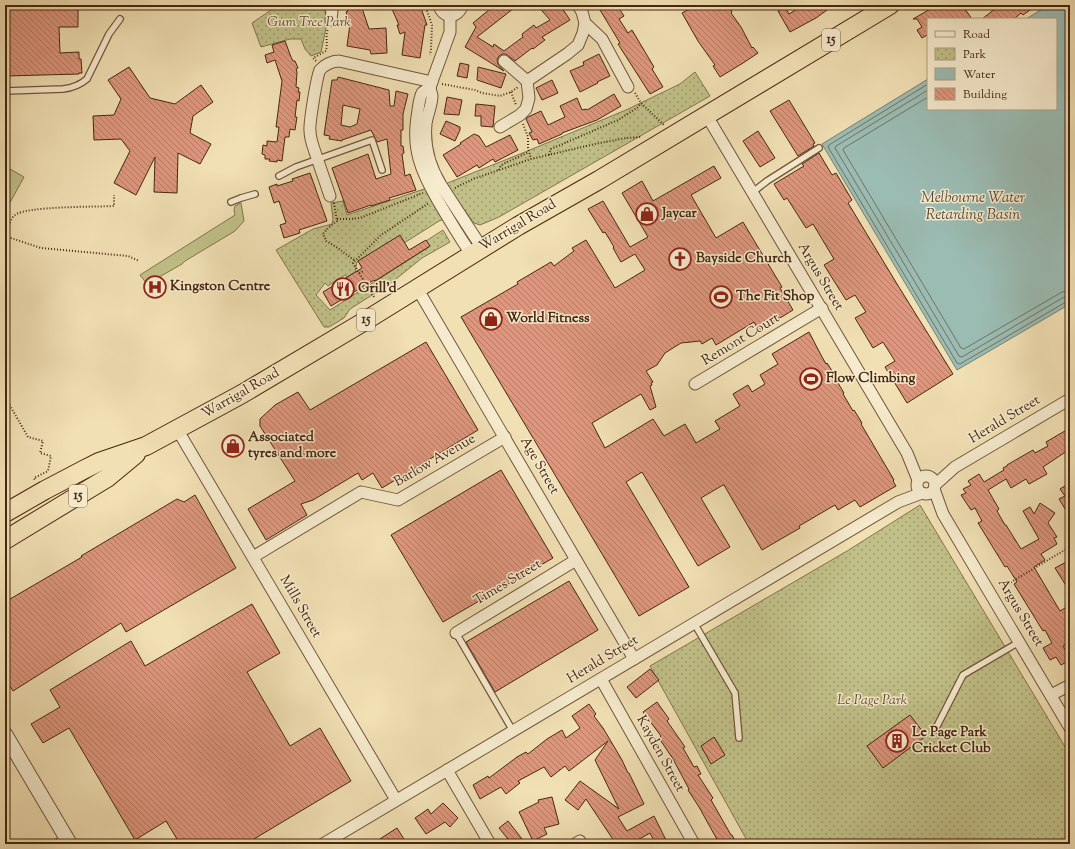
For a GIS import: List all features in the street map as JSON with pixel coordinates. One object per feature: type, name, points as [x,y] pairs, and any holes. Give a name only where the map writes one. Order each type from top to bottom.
[{"type":"highway","name":"Warrigal Road","points":[[5,513],[99,462],[146,446],[260,383],[360,324],[536,215],[605,177],[707,116],[879,8]]},
{"type":"highway","name":"Warrigal Road","points":[[5,540],[107,478],[146,446]]},
{"type":"street","points":[[329,5],[332,11],[331,20]]},
{"type":"street","points":[[439,5],[442,12],[450,15],[454,15],[460,11],[462,5]]},
{"type":"street","points":[[527,81],[578,45],[585,23],[578,5]]},
{"type":"street","points":[[450,15],[450,32],[431,85],[422,93],[415,135],[421,168],[429,186],[476,251]]},
{"type":"street","points":[[585,23],[602,39],[628,87]]},
{"type":"street","points":[[330,196],[313,146],[310,131],[316,82],[319,71],[330,63],[339,61],[431,85]]},
{"type":"street","points":[[500,127],[520,115],[526,109],[529,98],[527,81],[504,61]]},
{"type":"street","name":"Argus Street","points":[[707,116],[1020,641],[1070,728]]},
{"type":"street","name":"Age Street","points":[[417,288],[634,659]]},
{"type":"street","name":"Remont Court","points":[[695,384],[822,308]]},
{"type":"street","name":"Herald Street","points":[[323,844],[1070,399]]},
{"type":"street","name":"Mills Street","points":[[177,429],[396,800]]},
{"type":"street","name":"Barlow Avenue","points":[[253,557],[361,492],[398,500],[505,437]]},
{"type":"street","name":"Times Street","points":[[456,633],[576,560]]},
{"type":"street","name":"Kayden Street","points":[[601,679],[694,844]]},
{"type":"street","points":[[1052,696],[1070,685]]},
{"type":"street","points":[[5,734],[63,842]]},
{"type":"street","points":[[447,770],[490,844]]},
{"type":"lane","points":[[5,92],[63,89],[70,88],[81,83],[87,79],[109,34],[120,19]]},
{"type":"lane","points":[[279,176],[296,167],[372,140],[382,170]]},
{"type":"lane","points":[[753,192],[767,181],[819,148]]},
{"type":"lane","points":[[231,202],[255,194]]},
{"type":"lane","points":[[694,623],[735,693],[739,738]]},
{"type":"lane","points":[[456,633],[513,731]]},
{"type":"lane","points":[[935,730],[963,675],[1020,641]]},
{"type":"path","points":[[425,5],[432,25],[430,55]]},
{"type":"path","points":[[323,67],[313,58],[326,51],[328,45],[327,32],[331,20]]},
{"type":"path","points":[[431,85],[475,90],[482,93],[500,96],[511,92],[527,81]]},
{"type":"path","points":[[628,87],[634,90],[641,103],[664,125]]},
{"type":"path","points":[[549,155],[552,149],[618,120],[637,108],[641,103]]},
{"type":"path","points":[[374,297],[353,263],[381,235],[437,198],[473,179],[549,155],[594,144],[626,138],[641,137]]},
{"type":"path","points":[[499,170],[502,164],[529,152]]},
{"type":"path","points":[[337,218],[360,218],[424,193],[437,198]]},
{"type":"path","points":[[114,195],[114,206],[47,209],[21,212],[16,214],[13,218],[5,237],[42,248],[128,256],[139,261]]},
{"type":"path","points":[[330,196],[335,205],[337,221],[323,234],[326,241],[355,261]]},
{"type":"path","points":[[359,274],[364,271]]},
{"type":"path","points":[[5,397],[28,437],[43,442],[40,453],[51,456],[48,471],[34,478],[37,483]]},
{"type":"path","points":[[1003,587],[1068,548]]},
{"type":"green space","name":"Gum Tree Park","points":[[275,5],[324,5],[327,23],[321,52],[311,56],[305,49],[301,39],[290,39],[261,47],[252,23],[274,8]]},
{"type":"green space","points":[[695,72],[710,96],[499,217],[480,225],[474,223],[445,184],[626,110],[680,84]]},
{"type":"green space","points":[[10,169],[24,177],[7,208],[5,207],[5,178]]},
{"type":"green space","points":[[427,188],[444,219],[404,243],[399,236],[357,262],[355,272],[347,277],[345,275],[328,286],[325,283],[316,295],[330,310],[429,247],[426,241],[443,230],[450,242],[422,258],[391,283],[350,309],[344,318],[329,327],[324,327],[276,250],[313,229],[332,224],[333,219],[331,203],[343,201],[347,215]]},
{"type":"green space","points":[[241,203],[244,221],[235,231],[147,284],[140,275],[235,215],[235,206]]},
{"type":"green space","name":"Le Page Park","points":[[920,505],[1070,755],[1070,844],[749,844],[650,666],[847,551]]},
{"type":"water","name":"Melbourne Water Retarding Basin","points":[[1049,5],[1070,5],[1070,304],[957,370],[822,144],[927,80],[927,110],[1057,110],[1057,18],[1028,18]]},
{"type":"building","points":[[78,5],[78,27],[59,27],[60,53],[79,52],[82,73],[5,76],[5,7]]},
{"type":"building","points":[[345,5],[361,5],[369,29],[386,28],[387,53],[371,54],[370,50],[347,46],[350,24],[346,12],[348,11]]},
{"type":"building","points":[[398,5],[420,5],[427,25],[425,25],[420,58],[402,55],[405,32],[400,34],[397,25],[399,25],[392,9]]},
{"type":"building","points":[[488,5],[518,5],[477,37],[493,47],[494,44],[504,51],[523,37],[522,34],[534,25],[536,28],[550,20],[537,5],[560,5],[570,20],[542,37],[545,40],[515,61],[506,54],[499,56],[497,60],[498,64],[504,71],[465,47],[476,27],[473,23],[490,9]]},
{"type":"building","points":[[597,5],[617,5],[624,16],[619,19],[628,33],[632,30],[654,67],[652,69],[663,87],[650,94],[618,44],[620,43]]},
{"type":"building","points":[[697,5],[728,5],[732,12],[731,13],[741,27],[752,48],[753,47],[758,53],[720,77],[713,66],[715,65],[698,41],[682,13]]},
{"type":"building","points":[[804,5],[834,5],[816,18],[790,32],[778,11],[785,7],[789,14]]},
{"type":"building","points":[[937,5],[962,5],[971,18],[927,18],[927,35],[922,38],[917,30],[922,27],[917,19],[913,19]]},
{"type":"building","points":[[1000,5],[1037,5],[1023,15],[1021,13],[1015,18],[983,18]]},
{"type":"building","points":[[285,41],[291,57],[293,61],[295,61],[298,68],[296,69],[296,87],[299,88],[298,92],[300,92],[299,101],[297,100],[295,130],[290,129],[289,137],[285,137],[282,161],[277,160],[277,162],[269,161],[270,159],[265,159],[265,155],[262,154],[263,145],[267,146],[267,141],[277,142],[279,127],[276,127],[282,81],[275,60],[267,63],[265,55],[274,52],[272,45]]},
{"type":"building","points":[[599,54],[610,76],[580,92],[570,71],[584,65],[583,62]]},
{"type":"building","points":[[460,63],[469,65],[467,78],[457,76]]},
{"type":"building","points":[[129,67],[150,98],[175,104],[201,85],[213,102],[193,116],[190,133],[211,144],[200,164],[178,153],[177,193],[154,192],[155,157],[136,195],[114,183],[130,151],[121,139],[94,140],[93,116],[114,115],[121,99],[108,80]]},
{"type":"building","points":[[478,67],[506,74],[501,88],[477,80]]},
{"type":"building","points":[[338,77],[389,90],[390,106],[394,106],[396,91],[408,94],[403,114],[401,146],[403,146],[404,153],[402,154],[405,176],[410,174],[416,190],[348,213],[332,168],[368,154],[376,179],[391,174],[387,139],[377,142],[371,130],[342,141],[329,139],[330,136],[324,135],[332,80],[337,80]],"holes":[[[343,105],[360,109],[357,124],[350,127],[341,125]]]},
{"type":"building","points":[[552,80],[558,93],[542,100],[536,88]]},
{"type":"building","points":[[614,94],[621,106],[597,120],[562,133],[539,144],[537,139],[533,140],[529,133],[532,132],[526,119],[541,111],[548,125],[565,117],[560,106],[577,98],[582,110],[587,110]]},
{"type":"building","points":[[447,97],[462,100],[459,115],[444,114]]},
{"type":"building","points":[[789,100],[815,143],[813,144],[814,146],[798,156],[770,111]]},
{"type":"building","points":[[476,104],[495,106],[493,127],[481,126],[481,116],[475,116]]},
{"type":"building","points":[[446,121],[460,127],[455,141],[440,134]]},
{"type":"building","points":[[758,131],[775,158],[760,167],[743,141]]},
{"type":"building","points":[[474,134],[479,136],[486,147],[510,135],[518,150],[495,162],[493,159],[479,168],[477,165],[457,177],[443,155]]},
{"type":"building","points":[[819,153],[832,175],[836,173],[852,200],[848,203],[953,374],[907,403],[885,367],[895,361],[883,342],[873,348],[855,318],[866,312],[855,295],[846,300],[824,265],[834,259],[813,224],[806,228],[787,198],[784,200],[774,184],[804,166],[802,164]]},
{"type":"building","points":[[714,166],[721,178],[691,195],[716,238],[743,222],[782,287],[780,288],[793,310],[759,331],[754,322],[716,345],[712,338],[702,344],[700,341],[681,343],[665,353],[657,365],[646,371],[653,382],[650,386],[656,407],[650,410],[641,394],[592,423],[605,448],[653,419],[664,436],[685,424],[696,443],[720,429],[715,421],[740,406],[733,394],[748,385],[752,392],[765,384],[760,375],[778,364],[772,354],[809,332],[826,364],[827,363],[836,377],[835,378],[844,393],[843,394],[862,423],[861,424],[894,480],[893,481],[896,486],[860,507],[855,500],[838,510],[835,505],[799,526],[800,528],[762,550],[723,485],[701,498],[730,547],[698,566],[642,472],[626,482],[689,587],[639,616],[461,317],[518,284],[517,282],[551,262],[554,266],[574,251],[572,248],[586,240],[615,288],[645,270],[635,254],[621,262],[605,232],[603,233],[588,209],[603,201],[630,247],[648,237],[622,193],[642,181],[653,201]]},
{"type":"building","points":[[310,173],[327,221],[299,230],[300,233],[284,238],[280,225],[286,223],[279,201],[274,203],[269,187],[293,181],[292,179]]},
{"type":"building","points":[[400,235],[409,250],[426,240],[430,246],[375,281],[374,280],[331,306],[323,292],[362,268],[358,261]]},
{"type":"building","points":[[426,342],[478,430],[382,488],[373,473],[362,480],[358,473],[313,500],[301,504],[307,515],[266,540],[248,509],[295,481],[260,426],[260,419],[275,405],[298,392],[310,410]]},
{"type":"building","points":[[1070,428],[1070,449],[1043,467],[1047,474],[1029,484],[1026,479],[1011,488],[1006,479],[988,490],[999,509],[997,511],[1021,549],[1039,539],[1023,511],[1030,507],[1034,514],[1040,503],[1055,513],[1048,523],[1057,537],[1054,538],[1057,544],[1041,554],[1045,560],[1034,567],[1060,611],[1070,605],[1070,642],[1063,646],[1070,657],[1070,660],[1061,665],[1056,657],[1050,660],[1043,648],[1052,643],[1045,630],[1043,631],[1014,584],[1017,582],[1007,566],[1005,567],[978,523],[982,521],[975,508],[971,510],[961,495],[966,493],[963,489],[971,485],[968,481],[979,474],[984,482],[1004,470],[1003,468],[1007,465],[1033,450],[1035,453],[1048,446],[1046,442]]},
{"type":"building","points":[[501,470],[553,558],[443,622],[391,535]]},
{"type":"building","points":[[1070,483],[1070,517],[1059,499],[1065,496],[1060,489]]},
{"type":"building","points":[[195,495],[236,568],[126,632],[121,623],[13,691],[5,678],[5,602],[177,499],[184,502]]},
{"type":"building","points":[[1068,561],[1070,565],[1070,592],[1055,568]]},
{"type":"building","points":[[569,581],[598,630],[495,692],[466,642]]},
{"type":"building","points":[[252,604],[280,653],[247,672],[290,746],[320,728],[351,781],[249,842],[250,844],[180,844],[166,821],[135,840],[69,728],[43,743],[31,724],[60,707],[50,690],[131,641],[145,666]]},
{"type":"building","points":[[650,669],[659,680],[636,698],[627,687]]},
{"type":"building","points":[[657,702],[669,719],[667,721],[685,747],[683,748],[694,767],[697,766],[701,774],[698,775],[713,798],[711,800],[737,844],[717,844],[719,843],[688,790],[689,789],[673,759],[659,738],[661,736],[643,712]]},
{"type":"building","points":[[589,704],[596,714],[594,716],[622,760],[644,804],[618,817],[627,831],[654,816],[668,844],[656,844],[650,833],[634,842],[635,844],[616,844],[586,799],[578,810],[565,800],[580,781],[619,809],[595,760],[608,741],[569,771],[565,766],[551,777],[544,767],[518,781],[520,783],[506,794],[501,787],[480,799],[473,785],[488,776],[489,778],[517,757],[526,752],[528,754],[547,739],[562,730],[566,738],[580,728],[572,716]]},
{"type":"building","name":"Le Page Park Cricket Club","points":[[910,715],[926,736],[883,768],[867,746]]},
{"type":"building","points":[[714,737],[725,755],[711,764],[701,746]]},
{"type":"building","points":[[552,797],[559,824],[544,828],[547,834],[533,841],[519,812],[539,802],[538,800]]},
{"type":"building","points":[[443,803],[458,818],[450,827],[445,822],[426,834],[415,818],[428,809],[431,814]]},
{"type":"building","points":[[508,821],[526,844],[512,844],[499,828]]},
{"type":"building","points":[[397,828],[407,844],[372,844]]},
{"type":"place","name":"Jaycar","points":[[647,214]]},
{"type":"place","name":"Bayside Church","points":[[680,259]]},
{"type":"place","name":"Kingston Centre","points":[[155,287]]},
{"type":"place","name":"Grill'd","points":[[343,289]]},
{"type":"place","name":"The Fit Shop","points":[[721,297]]},
{"type":"place","name":"World Fitness","points":[[491,319]]},
{"type":"place","name":"Flow Climbing","points":[[811,379]]},
{"type":"place","name":"Associated tyres and more","points":[[233,446]]},
{"type":"place","name":"Le Page Park Cricket Club","points":[[897,741]]}]
